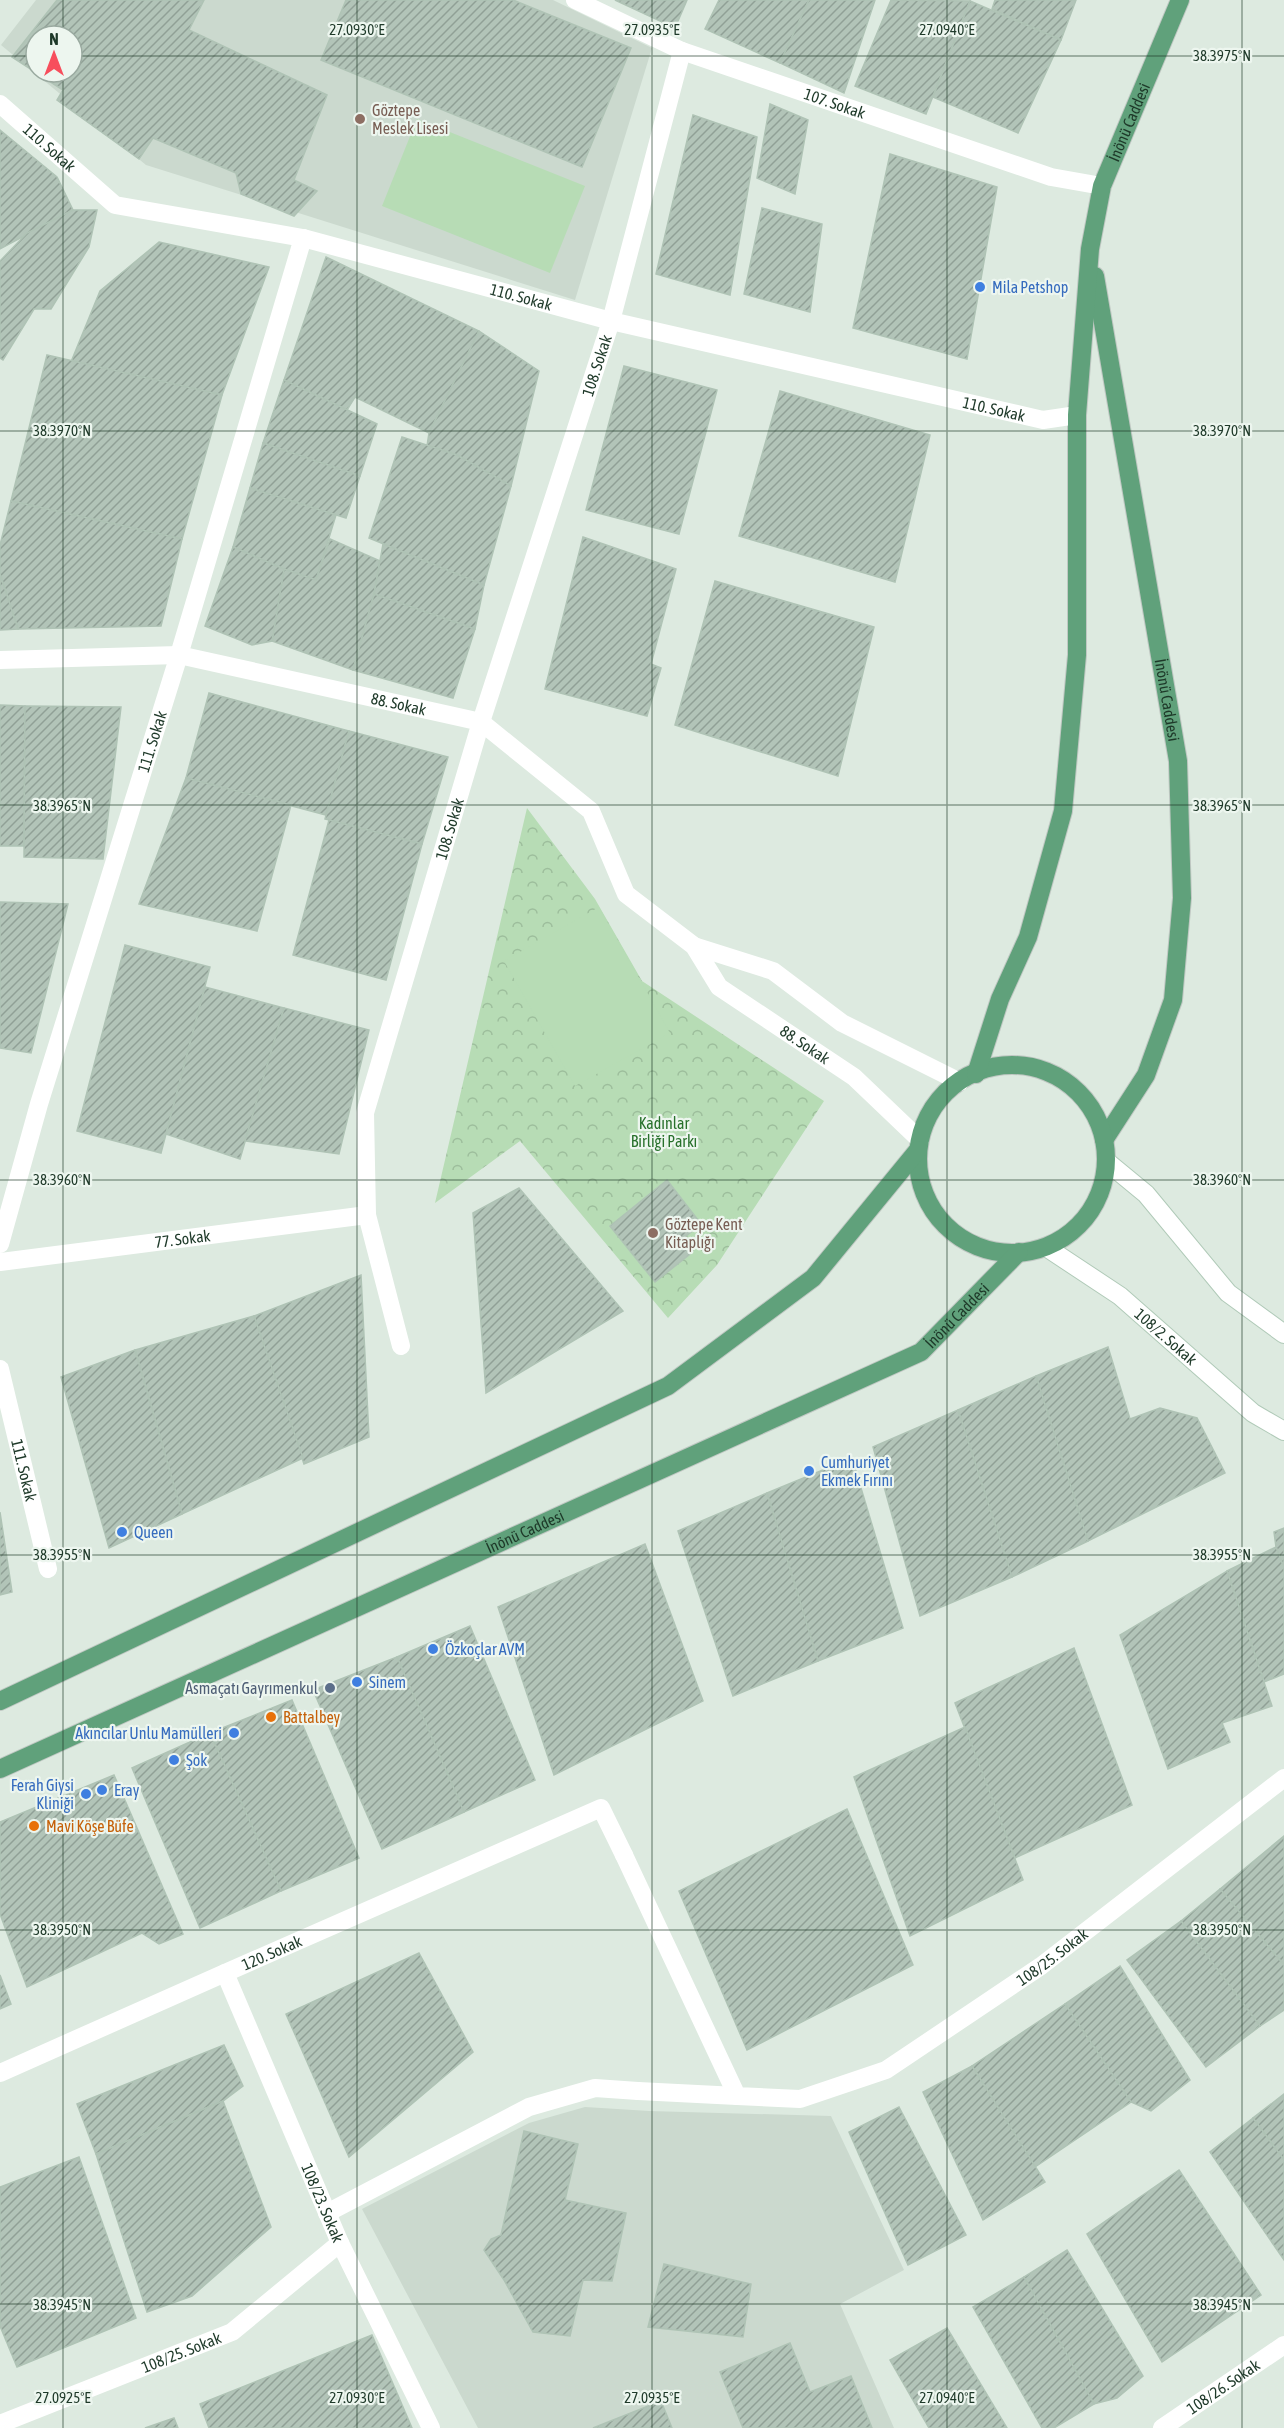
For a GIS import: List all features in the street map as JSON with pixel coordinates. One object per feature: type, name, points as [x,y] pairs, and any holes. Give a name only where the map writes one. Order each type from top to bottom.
[{"type":"main road","name":"İnönü Caddesi","points":[[968,1078],[1028,937],[1063,811],[1077,655],[1077,415],[1090,249],[1102,186],[1180,0]]},
{"type":"main road","name":"İnönü Caddesi","points":[[1090,249],[1178,761],[1182,898],[1173,1000],[1146,1075],[1104,1140]]},
{"type":"main road","points":[[998,1066],[1029,1066],[1058,1077],[1082,1096],[1100,1122],[1104,1140],[1105,1179],[1095,1206],[1078,1227],[1056,1243],[1029,1252],[1000,1253],[973,1245],[948,1229],[930,1206],[920,1179],[919,1145],[923,1128],[934,1107],[948,1089],[998,1066]]},
{"type":"main road","points":[[0,1701],[668,1386],[813,1278],[919,1145]]},
{"type":"main road","name":"İnönü Caddesi","points":[[0,1769],[921,1352],[1019,1252]]},
{"type":"street","name":"107. Sokak","points":[[575,0],[682,51],[1051,177],[1102,186]]},
{"type":"street","name":"108. Sokak","points":[[401,1346],[367,1215],[365,1113],[481,722],[611,321],[682,51]]},
{"type":"street","name":"110. Sokak","points":[[0,104],[115,205],[303,238],[611,321],[1043,420],[1077,415]]},
{"type":"street","name":"111. Sokak","points":[[0,1244],[39,1104],[179,655],[303,238]]},
{"type":"street","name":"88. Sokak","points":[[0,660],[179,655],[481,722],[591,812],[626,894],[694,946],[773,971],[842,1023],[968,1078]]},
{"type":"street","name":"88. Sokak","points":[[694,946],[719,987],[854,1077],[919,1145]]},
{"type":"street","points":[[1106,1161],[1146,1194],[1228,1293],[1284,1334]]},
{"type":"street","name":"77. Sokak","points":[[0,1262],[367,1215]]},
{"type":"street","name":"108/2. Sokak","points":[[1046,1247],[1120,1296],[1253,1413],[1284,1431]]},
{"type":"street","name":"111. Sokak","points":[[0,1369],[48,1569]]},
{"type":"street","name":"108/25. Sokak","points":[[737,2096],[800,2099],[886,2070],[1041,1966],[1284,1778]]},
{"type":"street","name":"120. Sokak","points":[[0,2073],[600,1808],[737,2096]]},
{"type":"street","name":"108/23. Sokak","points":[[225,1973],[340,2243],[431,2428]]},
{"type":"street","points":[[327,2213],[529,2107],[595,2088],[737,2096]]},
{"type":"street","name":"108/25. Sokak","points":[[0,2423],[232,2332],[340,2243]]},
{"type":"street","name":"108/26. Sokak","points":[[1162,2428],[1284,2345]]},
{"type":"shaded area","name":"Göztepe Meslek Lisesi","points":[[36,0],[553,0],[652,48],[575,300],[146,165],[48,84],[84,84],[84,24],[24,24],[24,64],[1,45]]},
{"type":"shaded area","points":[[585,2107],[831,2116],[904,2270],[840,2304],[894,2428],[478,2428],[362,2209],[529,2123]]},
{"type":"green space","points":[[417,119],[585,186],[550,273],[382,206]]},
{"type":"green space","name":"Kadınlar Birliği Parkı","points":[[527,808],[595,899],[642,981],[824,1101],[717,1265],[668,1318],[520,1141],[435,1203]]},
{"type":"green space","points":[[599,907],[670,1033],[575,1086],[504,961]]},
{"type":"building","points":[[57,0],[204,0],[189,30],[327,95],[294,180],[317,191],[294,216],[241,194],[236,173],[153,138],[139,159],[57,100],[63,90],[54,84],[84,84],[84,24],[38,24]]},
{"type":"building","name":"Göztepe Meslek Lisesi","points":[[346,0],[513,0],[631,48],[582,167],[321,60]]},
{"type":"building","points":[[615,0],[687,0],[675,28]]},
{"type":"building","points":[[719,0],[809,0],[780,63],[705,29]]},
{"type":"building","points":[[809,0],[875,0],[844,93],[780,63]]},
{"type":"building","points":[[891,0],[970,1],[926,114],[855,86]]},
{"type":"building","points":[[995,0],[1076,0],[1061,40],[992,9]]},
{"type":"building","points":[[970,1],[1061,40],[1018,133],[933,97]]},
{"type":"building","points":[[24,42],[24,65],[12,57]]},
{"type":"building","points":[[770,104],[808,120],[795,194],[757,178]]},
{"type":"building","points":[[693,115],[757,137],[730,295],[656,274]]},
{"type":"building","points":[[0,130],[57,177],[73,210],[0,249]]},
{"type":"building","points":[[890,154],[997,187],[967,359],[853,328]]},
{"type":"building","points":[[762,208],[822,224],[810,312],[744,294]]},
{"type":"building","points":[[73,210],[97,210],[89,247],[51,309],[34,309],[3,360],[0,358],[0,261],[27,233]]},
{"type":"building","points":[[159,242],[269,267],[222,395],[71,362],[100,291]]},
{"type":"building","points":[[326,257],[479,331],[429,433],[355,397],[347,410],[284,380]]},
{"type":"building","points":[[479,331],[539,371],[511,486],[457,455],[427,446],[429,433]]},
{"type":"building","points":[[47,355],[222,395],[182,539],[11,501]]},
{"type":"building","points":[[624,366],[717,390],[679,534],[586,510]]},
{"type":"building","points":[[284,380],[377,424],[360,476],[263,443]]},
{"type":"building","points":[[780,391],[930,435],[895,582],[739,536]]},
{"type":"building","points":[[402,437],[457,455],[511,486],[484,585],[369,538]]},
{"type":"building","points":[[263,443],[360,476],[346,518],[250,488]]},
{"type":"building","points":[[250,488],[336,515],[316,580],[233,547]]},
{"type":"building","points":[[11,501],[182,539],[161,626],[18,629],[0,574],[0,545]]},
{"type":"building","points":[[583,537],[676,569],[651,664],[661,668],[647,716],[545,689]]},
{"type":"building","points":[[330,539],[380,561],[374,594],[353,670],[272,641],[284,569],[316,580]]},
{"type":"building","points":[[383,544],[484,585],[475,629],[374,594]]},
{"type":"building","points":[[233,547],[284,569],[272,641],[252,645],[205,626]]},
{"type":"building","points":[[0,574],[18,629],[0,630]]},
{"type":"building","points":[[715,581],[874,627],[838,776],[675,725]]},
{"type":"building","points":[[374,594],[475,629],[453,698],[353,670]]},
{"type":"building","points":[[209,693],[349,731],[326,815],[186,778]]},
{"type":"building","points":[[0,705],[25,706],[24,846],[0,846]]},
{"type":"building","points":[[25,706],[121,707],[103,859],[24,857]]},
{"type":"building","points":[[349,731],[448,757],[422,844],[325,819]]},
{"type":"building","points":[[186,778],[291,805],[257,931],[139,904]]},
{"type":"building","points":[[329,820],[422,844],[386,980],[293,955]]},
{"type":"building","points":[[0,902],[68,904],[31,1053],[0,1048]]},
{"type":"building","points":[[125,945],[210,967],[161,1153],[77,1131]]},
{"type":"building","points":[[205,987],[284,1008],[240,1159],[166,1134]]},
{"type":"building","points":[[284,1008],[369,1030],[339,1154],[245,1141]]},
{"type":"building","name":"Göztepe Kent Kitaplığı","points":[[667,1180],[701,1224],[680,1241],[690,1254],[655,1282],[610,1226]]},
{"type":"building","points":[[519,1188],[623,1311],[486,1393],[473,1213]]},
{"type":"building","points":[[361,1275],[369,1437],[304,1464],[254,1316]]},
{"type":"building","points":[[254,1316],[303,1458],[182,1514],[135,1350]]},
{"type":"building","points":[[1108,1347],[1130,1419],[1160,1408],[1197,1418],[1225,1473],[1088,1541],[1036,1376]]},
{"type":"building","points":[[135,1350],[182,1514],[109,1548],[61,1377]]},
{"type":"building","points":[[1036,1376],[1088,1541],[1012,1577],[958,1410]]},
{"type":"building","points":[[958,1410],[1012,1577],[920,1616],[873,1447]]},
{"type":"building","points":[[852,1458],[903,1628],[818,1661],[767,1493]]},
{"type":"building","points":[[767,1493],[818,1661],[733,1696],[678,1531]]},
{"type":"building","points":[[0,1512],[12,1592],[0,1595]]},
{"type":"building","points":[[1284,1528],[1284,1568],[1276,1547],[1274,1532]]},
{"type":"building","points":[[645,1544],[703,1701],[554,1775],[498,1607]]},
{"type":"building","points":[[1276,1547],[1284,1568],[1284,1674],[1264,1682],[1227,1571]]},
{"type":"building","points":[[1227,1571],[1272,1706],[1222,1723],[1230,1742],[1168,1769],[1120,1635]]},
{"type":"building","points":[[470,1626],[535,1780],[464,1812],[397,1657]]},
{"type":"building","points":[[1074,1648],[1132,1805],[1015,1858],[955,1703]]},
{"type":"building","points":[[397,1657],[464,1812],[382,1849],[313,1690]]},
{"type":"building","points":[[292,1700],[359,1858],[281,1891],[210,1733]]},
{"type":"building","points":[[965,1727],[1023,1880],[910,1936],[854,1777]]},
{"type":"building","points":[[210,1733],[281,1891],[200,1928],[132,1768]]},
{"type":"building","points":[[114,1775],[183,1934],[159,1944],[142,1933],[27,1987],[0,1914],[0,1822]]},
{"type":"building","points":[[847,1809],[913,1965],[747,2050],[679,1891]]},
{"type":"building","points":[[1284,1836],[1284,1965],[1220,1889]]},
{"type":"building","points":[[1220,1889],[1284,1965],[1284,2010],[1260,2026],[1181,1921]]},
{"type":"building","points":[[1181,1921],[1260,2026],[1206,2067],[1127,1960]]},
{"type":"building","points":[[419,1953],[473,2052],[349,2157],[286,2014]]},
{"type":"building","points":[[1120,1966],[1190,2080],[1151,2111],[1131,2102],[1065,2004]]},
{"type":"building","points":[[0,1975],[11,2004],[0,2009]]},
{"type":"building","points":[[1065,2004],[1131,2102],[1035,2167],[972,2066]]},
{"type":"building","points":[[224,2045],[243,2086],[223,2101],[96,2154],[77,2104]]},
{"type":"building","points":[[972,2066],[1045,2182],[983,2220],[923,2092]]},
{"type":"building","points":[[1284,2094],[1284,2160],[1253,2118]]},
{"type":"building","points":[[223,2101],[271,2227],[192,2296],[147,2312],[96,2154]]},
{"type":"building","points":[[899,2107],[966,2235],[908,2265],[849,2132]]},
{"type":"building","points":[[1253,2118],[1284,2160],[1284,2260],[1210,2152]]},
{"type":"building","points":[[524,2131],[578,2144],[565,2200],[626,2213],[612,2281],[583,2280],[570,2336],[533,2332],[484,2250],[491,2239],[501,2235]]},
{"type":"building","points":[[79,2157],[136,2318],[17,2367],[0,2326],[0,2187]]},
{"type":"building","points":[[1179,2170],[1261,2295],[1162,2362],[1087,2234]]},
{"type":"building","points":[[1067,2250],[1143,2376],[1117,2398],[1094,2404],[1024,2277]]},
{"type":"building","points":[[664,2264],[751,2284],[743,2337],[648,2327]]},
{"type":"building","points":[[1024,2277],[1094,2404],[1054,2428],[1042,2428],[973,2307]]},
{"type":"building","points":[[947,2328],[1007,2428],[929,2428],[890,2360]]},
{"type":"building","points":[[372,2335],[412,2428],[209,2428],[200,2404]]},
{"type":"building","points":[[790,2343],[810,2392],[851,2376],[872,2428],[743,2428],[720,2372]]},
{"type":"building","points":[[661,2401],[672,2428],[593,2428]]},
{"type":"building","points":[[174,2418],[178,2428],[145,2428]]},
{"type":"place","name":"Göztepe Meslek Lisesi","points":[[360,119]]},
{"type":"place","name":"Mila Petshop","points":[[980,287]]},
{"type":"place","name":"Göztepe Kent Kitaplığı","points":[[653,1233]]},
{"type":"place","name":"Cumhuriyet Ekmek Fırını","points":[[809,1471]]},
{"type":"place","name":"Queen","points":[[122,1532]]},
{"type":"place","name":"Özkoçlar AVM","points":[[433,1649]]},
{"type":"place","name":"Sinem","points":[[357,1682]]},
{"type":"place","name":"Asmaçatı Gayrımenkul","points":[[330,1688]]},
{"type":"place","name":"Battalbey","points":[[271,1717]]},
{"type":"place","name":"Akıncılar Unlu Mamülleri","points":[[234,1733]]},
{"type":"place","name":"Şok","points":[[174,1760]]},
{"type":"place","name":"Eray","points":[[102,1790]]},
{"type":"place","name":"Ferah Giysi Kliniği","points":[[86,1794]]},
{"type":"place","name":"Mavi Köşe Büfe","points":[[34,1826]]}]
